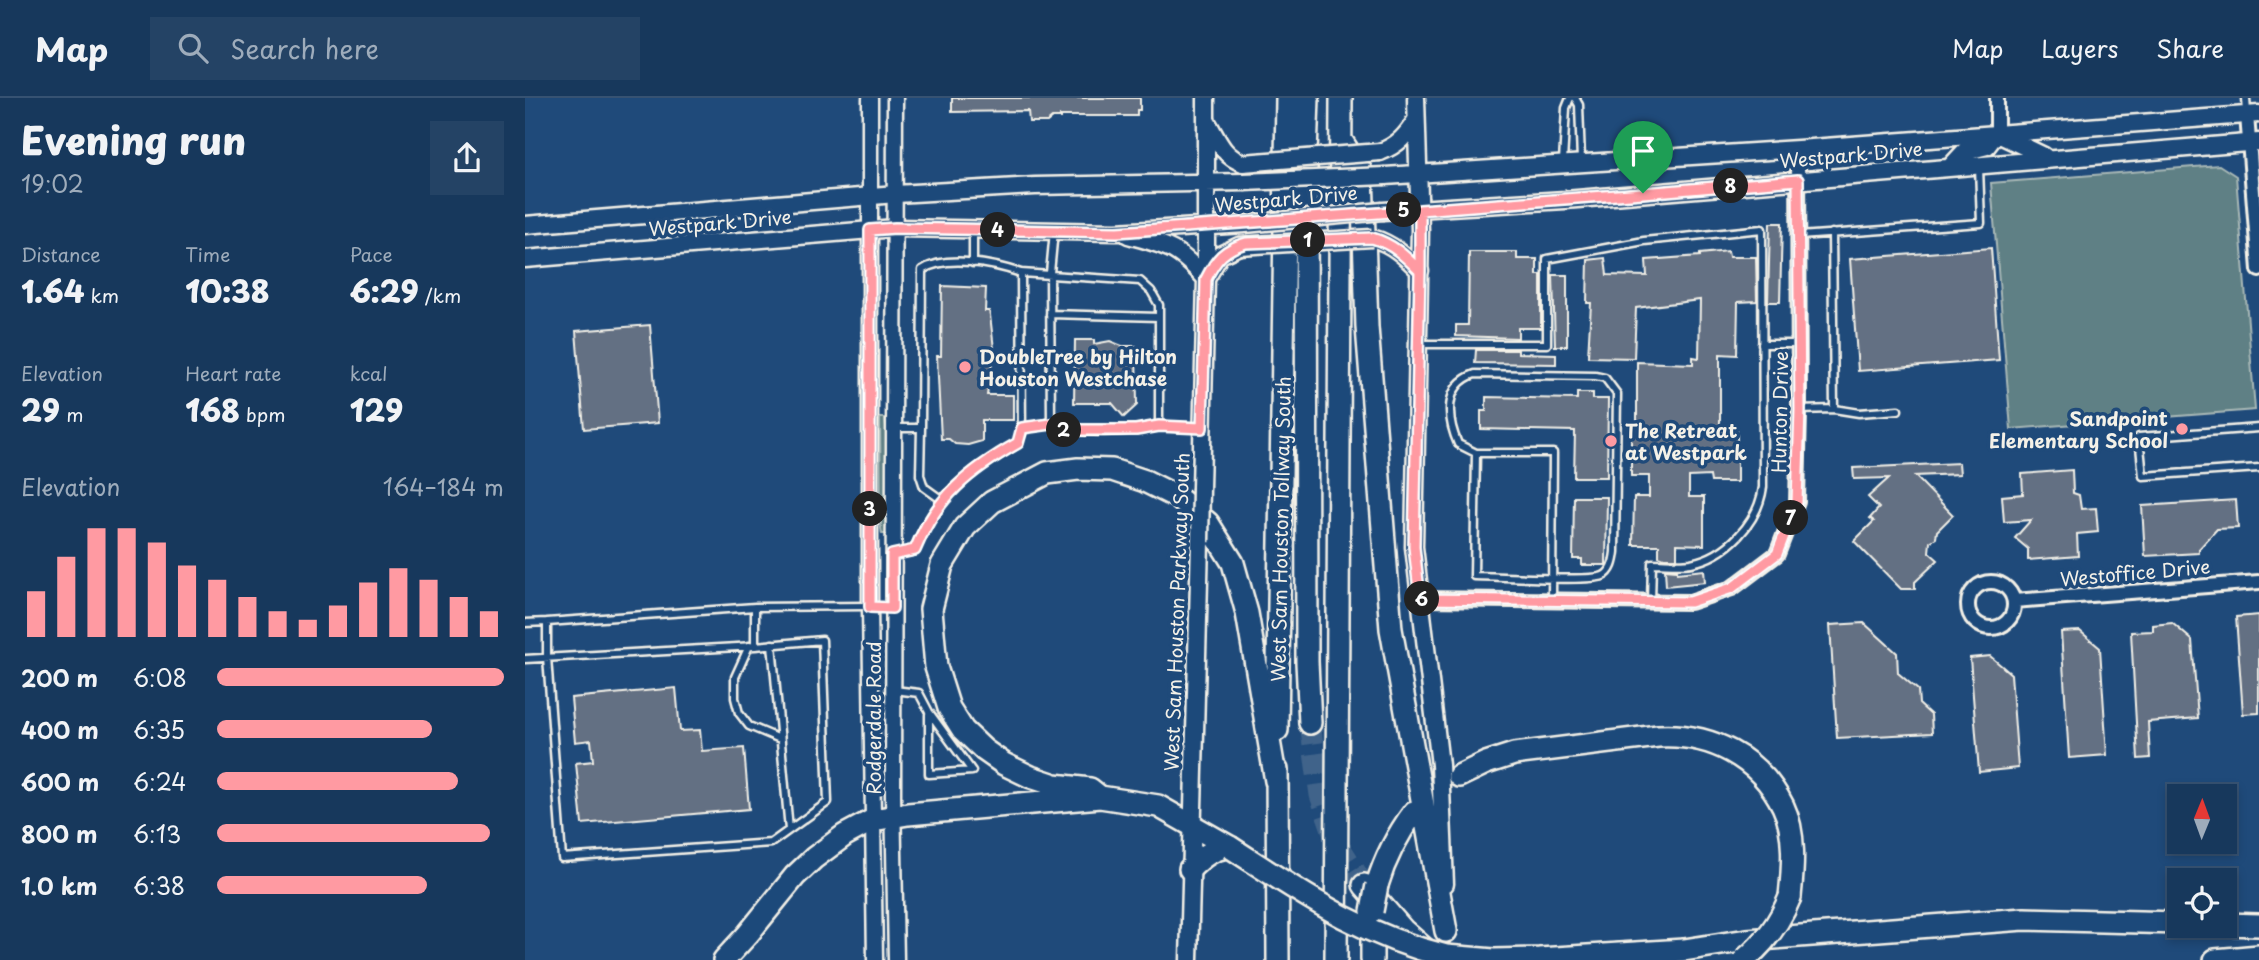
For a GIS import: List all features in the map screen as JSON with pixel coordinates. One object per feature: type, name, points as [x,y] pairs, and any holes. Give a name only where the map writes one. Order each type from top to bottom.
[{"type":"highway","name":"West Sam Houston Tollway South","points":[[1278,960],[1276,781],[1287,98]]},
{"type":"highway","points":[[1308,98],[1307,662],[1310,723]]},
{"type":"highway","points":[[1336,960],[1341,98]]},
{"type":"highway","points":[[1341,140],[1361,173],[1367,327],[1391,629],[1447,951]]},
{"type":"highway","points":[[1100,797],[1090,789],[1055,785],[1031,777],[984,750],[963,730],[949,708],[936,667],[931,609],[942,565],[965,527],[992,502],[1025,485],[1047,474],[1078,469],[1112,470],[1145,481],[1177,497],[1208,523],[1233,563],[1247,613],[1276,781]]},
{"type":"highway","points":[[1459,776],[1514,754],[1658,736],[1680,735],[1703,739],[1737,754],[1766,778],[1784,807],[1792,841],[1793,874],[1790,897],[1784,912],[1762,946],[1744,960]]},
{"type":"highway","points":[[724,960],[795,876],[845,835],[883,818],[1100,797],[1158,806],[1191,823],[1332,912],[1381,936],[1447,951],[1539,958],[1684,950],[1747,940],[2024,919],[2167,923]]},
{"type":"highway","points":[[1372,960],[1371,886],[1397,836],[1414,812]]},
{"type":"highway","points":[[1190,869],[1222,845]]},
{"type":"highway","points":[[1371,886],[1403,930],[1447,951]]},
{"type":"highway","points":[[2237,924],[2259,925]]},
{"type":"highway","points":[[2215,960],[2259,956]]},
{"type":"main road","name":"West Sam Houston Parkway South","points":[[1189,960],[1206,279],[1206,98]]},
{"type":"main road","points":[[1416,98],[1420,271],[1414,547],[1440,765],[1447,951]]},
{"type":"main road","name":"Westpark Drive","points":[[525,225],[896,194],[1035,186],[1205,184],[1385,176],[2253,115]]},
{"type":"main road","points":[[1206,120],[1224,152],[1231,159],[1244,163],[1380,152],[1395,146],[1416,120]]},
{"type":"main road","points":[[1951,166],[1964,152],[1987,146],[1997,133],[2025,149],[2049,158]]},
{"type":"main road","name":"Westpark Drive","points":[[525,259],[895,228],[1117,232],[1245,224],[2254,142]]},
{"type":"main road","points":[[1117,232],[1174,249],[1185,256],[1206,279],[1220,255],[1239,246],[1372,238],[1385,241],[1401,251],[1420,271]]},
{"type":"street","name":"Rodgerdale Road","points":[[870,98],[870,607],[883,818],[897,960]]},
{"type":"street","name":"Rodgerdale Road","points":[[874,960],[893,690],[895,98]]},
{"type":"street","points":[[1997,98],[1997,133]]},
{"type":"street","points":[[2253,115],[2259,267]]},
{"type":"street","name":"Hunton Drive","points":[[1420,599],[1690,602],[1732,588],[1777,554],[1797,502],[1800,410],[1798,149]]},
{"type":"street","name":"Westoffice Drive","points":[[2014,601],[2259,582]]},
{"type":"street","points":[[870,607],[892,608]]},
{"type":"lane","points":[[1563,164],[1566,108],[1572,98],[1579,104],[1581,163]]},
{"type":"lane","points":[[2246,98],[2253,115]]},
{"type":"lane","points":[[1799,236],[1981,223],[1979,164]]},
{"type":"lane","points":[[973,229],[973,263]]},
{"type":"lane","points":[[1417,344],[1547,344],[1547,258],[1644,241],[1762,229],[1761,501],[1750,523],[1718,553],[1689,564],[1652,564],[1651,602]]},
{"type":"lane","points":[[1051,424],[1050,314],[1054,230]]},
{"type":"lane","points":[[1832,233],[1834,409]]},
{"type":"lane","points":[[942,500],[924,487],[921,475],[922,270],[935,262],[994,264],[1021,273],[1140,281],[1151,291],[1159,306],[1159,426]]},
{"type":"lane","points":[[892,555],[915,550],[924,528],[942,500],[978,468],[1018,443],[1022,428],[1021,273]]},
{"type":"lane","points":[[1050,314],[1159,317]]},
{"type":"lane","points":[[1762,344],[1799,344]]},
{"type":"lane","points":[[1476,453],[1474,576],[1552,577],[1593,578],[1603,576],[1613,562],[1617,394],[1605,378],[1595,376],[1475,374],[1464,378],[1456,387],[1449,417],[1458,444],[1476,453],[1553,453],[1552,577],[1552,601]]},
{"type":"lane","points":[[1800,410],[1834,409],[1859,413],[1898,411]]},
{"type":"lane","points":[[1022,428],[1051,424],[1064,430],[1136,430],[1159,426],[1202,428]]},
{"type":"lane","points":[[893,428],[921,428]]},
{"type":"lane","points":[[2259,428],[2139,437],[2143,476],[2259,468]]},
{"type":"lane","points":[[525,623],[755,607],[870,607]]},
{"type":"lane","points":[[755,607],[752,646],[735,677],[735,698],[739,713],[750,726],[780,739]]},
{"type":"lane","points":[[525,659],[547,657],[752,646],[822,640],[828,802],[771,843],[562,858],[547,657],[547,622]]},
{"type":"lane","points":[[772,644],[789,830]]},
{"type":"lane","points":[[893,690],[919,693],[929,712],[972,771],[929,774],[929,712]]},
{"type":"green space","points":[[2219,165],[2236,176],[2255,410],[2011,429],[1991,183]]},
{"type":"green space","points":[[880,418],[885,418],[888,446],[887,534],[882,534],[881,528]]},
{"type":"building","points":[[952,98],[1140,98],[1140,110],[1137,110],[1137,116],[1060,116],[1047,122],[1029,122],[1028,111],[952,112]]},
{"type":"building","points":[[1770,223],[1782,223],[1780,302],[1768,302]]},
{"type":"building","points":[[1991,248],[1999,360],[1858,371],[1850,259]]},
{"type":"building","points":[[1728,251],[1729,257],[1756,257],[1757,301],[1738,302],[1737,355],[1720,354],[1720,429],[1737,430],[1737,482],[1711,482],[1710,476],[1689,477],[1689,497],[1704,497],[1704,545],[1677,544],[1677,558],[1664,558],[1659,556],[1659,545],[1633,545],[1634,497],[1649,497],[1649,476],[1631,476],[1631,429],[1637,429],[1637,362],[1693,364],[1693,357],[1699,358],[1700,300],[1636,308],[1634,358],[1588,357],[1591,303],[1587,303],[1588,260],[1605,258],[1607,275],[1647,276],[1646,260]]},
{"type":"building","points":[[1469,252],[1517,252],[1517,259],[1537,259],[1537,275],[1541,275],[1541,328],[1518,328],[1518,338],[1456,336],[1456,325],[1468,325]]},
{"type":"building","points":[[1553,275],[1567,275],[1567,346],[1555,346]]},
{"type":"building","name":"DoubleTree by Hilton Houston Westchase","points":[[942,286],[986,288],[985,311],[989,311],[990,315],[994,349],[987,395],[1013,395],[1013,420],[982,420],[982,441],[968,445],[941,439],[937,356],[941,356]]},
{"type":"building","points":[[650,325],[658,423],[584,429],[576,331]]},
{"type":"building","points":[[1075,340],[1094,340],[1094,344],[1110,341],[1122,346],[1136,346],[1137,405],[1124,417],[1112,403],[1074,403]]},
{"type":"building","points":[[1476,350],[1556,354],[1556,364],[1475,363]]},
{"type":"building","points":[[1577,393],[1593,393],[1593,399],[1608,399],[1607,477],[1574,477],[1575,431],[1481,429],[1481,411],[1486,411],[1486,397],[1577,399]]},
{"type":"building","points":[[1959,463],[1960,474],[1915,476],[1953,515],[1930,542],[1929,552],[1938,560],[1915,582],[1915,589],[1901,589],[1854,541],[1874,521],[1870,518],[1879,508],[1868,497],[1889,478],[1854,479],[1853,468]]},
{"type":"building","points":[[2072,470],[2073,493],[2079,495],[2081,509],[2096,508],[2098,532],[2077,534],[2078,556],[2028,560],[2028,549],[2015,538],[2031,520],[2004,522],[2002,496],[2023,494],[2022,474]]},
{"type":"building","points":[[1574,497],[1607,497],[1606,565],[1582,565],[1582,559],[1573,559]]},
{"type":"building","points":[[2236,500],[2238,528],[2217,529],[2199,549],[2199,553],[2145,556],[2142,506]]},
{"type":"building","points":[[1665,569],[1677,570],[1677,573],[1704,570],[1705,582],[1666,586]]},
{"type":"building","points":[[2259,615],[2259,713],[2243,714],[2236,617]]},
{"type":"building","points":[[1864,623],[1897,653],[1898,673],[1918,690],[1919,704],[1931,715],[1932,733],[1837,738],[1830,625]]},
{"type":"building","points":[[2172,623],[2192,640],[2198,718],[2148,722],[2150,758],[2138,759],[2131,632],[2153,631],[2153,625]]},
{"type":"building","points":[[2080,631],[2100,648],[2107,755],[2069,758],[2061,632]]},
{"type":"building","points":[[1990,656],[2011,674],[2018,768],[1979,772],[1970,658]]},
{"type":"building","points":[[676,688],[680,731],[700,730],[702,751],[744,748],[749,809],[582,824],[576,763],[593,761],[591,740],[575,742],[571,698]]},
{"type":"tunnel","points":[[1310,723],[1320,795],[1336,841],[1364,885]]},
{"type":"place","name":"DoubleTree by Hilton Houston Westchase","points":[[965,367]]},
{"type":"place","name":"Sandpoint Elementary School","points":[[2182,429]]},
{"type":"place","name":"The Retreat at Westpark","points":[[1611,441]]},
{"type":"route","points":[[1643,193],[1420,210],[1420,271],[1401,251],[1385,241],[1372,238],[1246,243],[1230,249],[1220,255],[1206,279],[1202,428],[1159,426],[1136,430],[1064,430],[1051,424],[1022,428],[1023,433],[1018,443],[978,468],[946,495],[924,528],[915,550],[892,555],[892,608],[870,607],[870,230],[895,228],[1117,232],[1420,210],[1420,230],[1420,271],[1414,547],[1420,599],[1690,602],[1732,588],[1777,554],[1797,502],[1800,410],[1798,180],[1643,193]]}]
